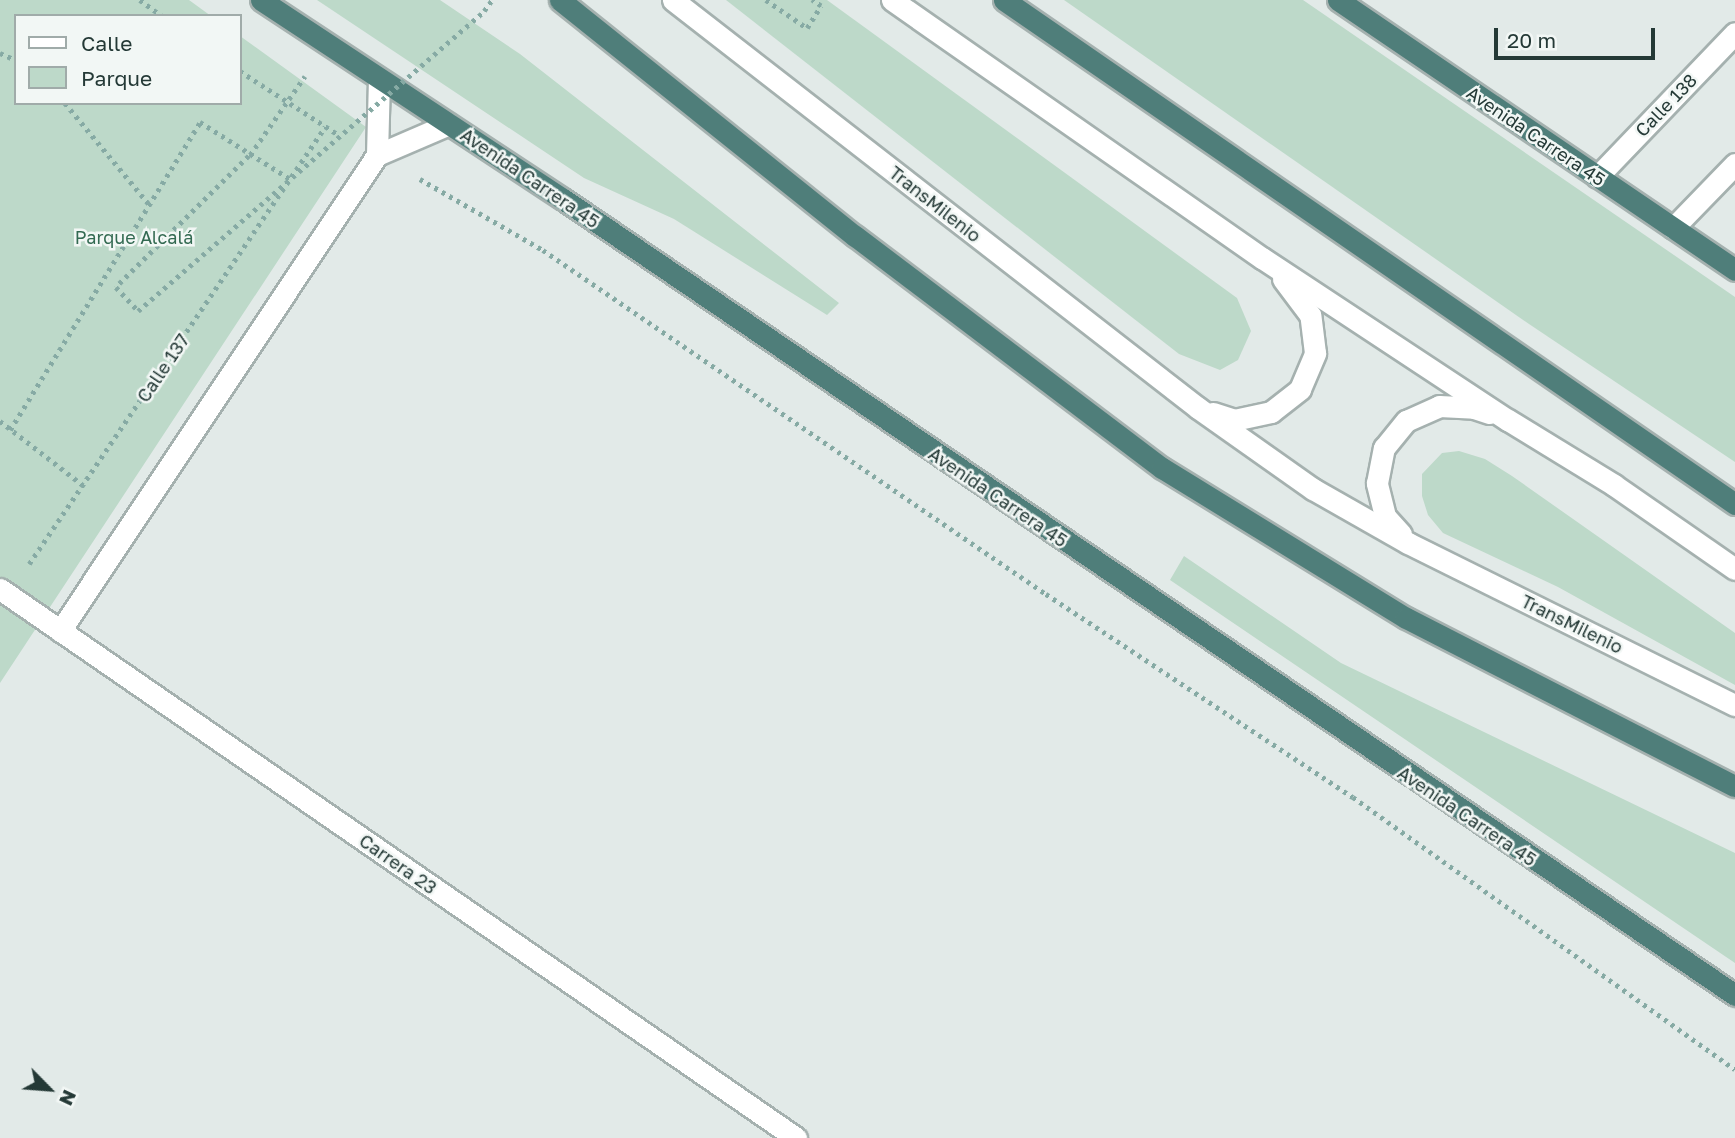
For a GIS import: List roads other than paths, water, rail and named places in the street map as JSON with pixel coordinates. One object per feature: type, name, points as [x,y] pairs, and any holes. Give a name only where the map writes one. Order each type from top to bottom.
[{"type":"highway","name":"Avenida Carrera 45","points":[[261,0],[449,124],[1735,995]]},
{"type":"highway","points":[[1004,0],[1384,265],[1735,504]]},
{"type":"highway","name":"Avenida Carrera 45","points":[[1338,0],[1735,270]]},
{"type":"highway","points":[[561,1],[855,236],[1162,468],[1406,618],[1735,786]]},
{"type":"street","name":"TransMilenio","points":[[673,0],[1198,408],[1312,489],[1408,543],[1735,705]]},
{"type":"street","name":"TransMilenio","points":[[892,0],[1262,258],[1508,420],[1614,485],[1735,569]]},
{"type":"street","name":"Calle 138","points":[[1597,177],[1735,33]]},
{"type":"street","points":[[60,631],[377,155],[379,79]]},
{"type":"street","points":[[377,155],[449,124]]},
{"type":"street","points":[[1673,228],[1735,164]]},
{"type":"street","name":"TransMilenio","points":[[1198,408],[1234,420],[1271,412],[1300,389],[1315,353],[1310,315],[1289,285],[1262,258]]},
{"type":"street","name":"TransMilenio","points":[[1408,543],[1385,516],[1377,482],[1384,448],[1391,439],[1406,421],[1439,406],[1474,408],[1508,420]]},
{"type":"street","name":"Carrera 23","points":[[4,592],[796,1138]]},
{"type":"park label","name":"Parque Alcalá","points":[[134,237]]}]
